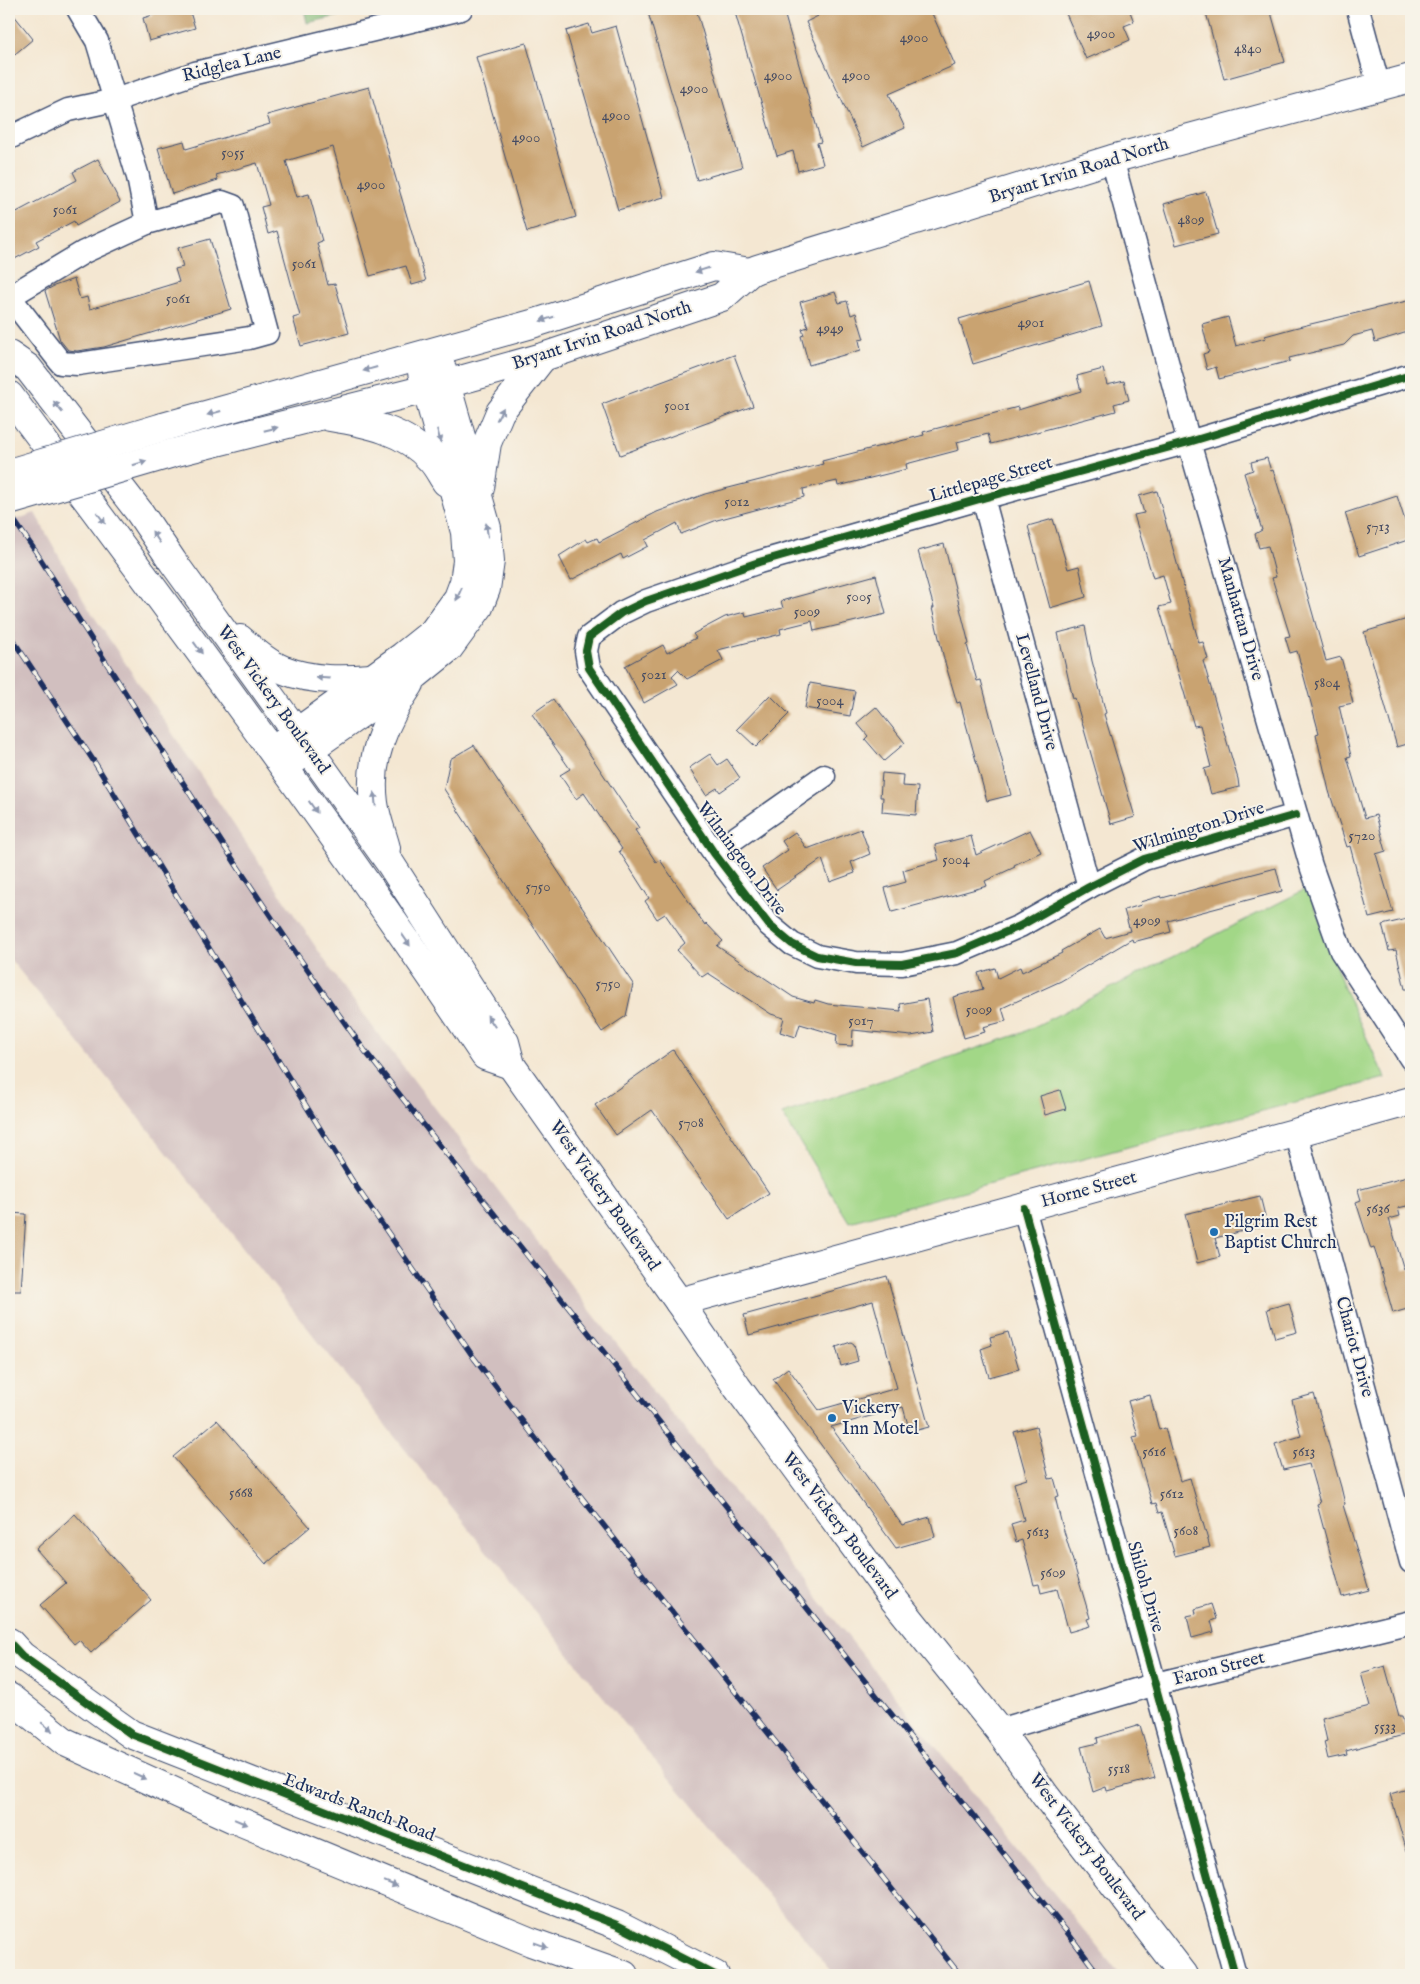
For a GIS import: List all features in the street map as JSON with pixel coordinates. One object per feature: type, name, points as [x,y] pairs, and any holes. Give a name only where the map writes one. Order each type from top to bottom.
[{"type":"main road","name":"Bryant Irvin Road North","points":[[9,501],[173,453],[324,416],[544,356],[722,297],[750,272],[1112,159],[1411,78]]},
{"type":"main road","name":"Bryant Irvin Road North","points":[[9,474],[163,428],[532,324],[714,266],[750,272]]},
{"type":"main road","points":[[427,353],[467,496]]},
{"type":"main road","name":"West Vickery Boulevard","points":[[9,355],[28,368],[140,513],[390,863],[505,1042],[511,1065],[679,1302],[726,1372],[885,1588],[999,1730],[1045,1795],[1184,1975]]},
{"type":"main road","points":[[303,741],[372,678],[433,632],[458,598],[464,582],[467,560],[465,532],[467,496],[500,412],[544,356]]},
{"type":"main road","name":"West Vickery Boulevard","points":[[9,395],[278,758],[485,1056],[511,1065]]},
{"type":"main road","points":[[278,758],[303,741],[417,674],[449,648],[479,608],[486,589],[490,561],[487,528],[467,496],[432,460],[412,443],[385,429],[324,416]]},
{"type":"main road","points":[[174,562],[229,629],[252,650],[283,670],[315,678],[372,678]]},
{"type":"main road","points":[[390,863],[374,803],[374,768],[383,731],[401,697],[417,674]]},
{"type":"main road","name":"Horne Street","points":[[679,1302],[1411,1101]]},
{"type":"main road","name":"Edwards Ranch Road","points":[[9,1642],[22,1656],[131,1734],[617,1925],[715,1975]]},
{"type":"main road","points":[[9,1697],[65,1742],[196,1802],[531,1942],[624,1975]]},
{"type":"main road","points":[[196,1802],[210,1765]]},
{"type":"street","points":[[78,9],[97,42],[138,177],[147,223]]},
{"type":"street","name":"Ridglea Lane","points":[[9,138],[68,110],[115,100],[195,73],[461,9]]},
{"type":"street","points":[[1358,9],[1379,87]]},
{"type":"street","name":"Manhattan Drive","points":[[1112,159],[1189,442],[1311,866],[1340,951],[1411,1059]]},
{"type":"street","points":[[222,202],[233,206],[267,333],[249,338],[78,364],[61,363],[9,297],[84,252],[147,223],[222,202]]},
{"type":"street","name":"Littlepage Street","points":[[589,637],[621,613],[646,601],[759,562],[1189,442],[1411,376]]},
{"type":"street","name":"Levelland Drive","points":[[983,498],[1088,887]]},
{"type":"street","name":"Wilmington Drive","points":[[589,637],[586,651],[589,668],[714,853],[768,925],[792,944],[816,956],[856,963],[902,964],[957,954],[1020,926],[1088,887],[1144,860],[1296,815]]},
{"type":"street","points":[[714,853],[824,776]]},
{"type":"street","name":"Chariot Drive","points":[[1296,1132],[1411,1562]]},
{"type":"street","name":"Shiloh Drive","points":[[1024,1208],[1236,1975]]},
{"type":"street","name":"Faron Street","points":[[999,1730],[1156,1684],[1411,1622]]},
{"type":"shaded area","points":[[35,513],[85,603],[346,992],[590,1310],[914,1720],[1120,1975],[835,1975],[653,1759],[9,958],[9,522]]},
{"type":"green space","points":[[304,9],[370,9],[307,23]]},
{"type":"green space","points":[[1308,888],[1344,988],[1385,1078],[849,1222],[782,1114],[1022,1033]]},
{"type":"building","points":[[9,9],[33,39],[9,59]]},
{"type":"building","points":[[151,9],[189,9],[195,28],[149,41],[143,18],[153,15]]},
{"type":"building","points":[[647,9],[696,9],[742,167],[697,180]]},
{"type":"building","points":[[734,9],[783,9],[821,142],[817,143],[823,164],[798,171],[793,151],[777,156]]},
{"type":"building","points":[[815,9],[930,9],[955,65],[889,94],[905,128],[863,147],[806,22],[818,16]]},
{"type":"building","points":[[1064,9],[1129,9],[1134,22],[1124,26],[1130,40],[1086,59]]},
{"type":"building","points":[[1205,9],[1270,9],[1285,62],[1224,79]]},
{"type":"building","points":[[589,24],[592,33],[616,26],[664,197],[618,210],[566,31]]},
{"type":"building","points":[[526,43],[576,217],[527,232],[476,57]]},
{"type":"building","points":[[369,87],[426,281],[412,285],[406,266],[370,276],[333,147],[286,161],[297,197],[309,194],[322,241],[317,243],[328,285],[335,284],[349,333],[301,346],[293,318],[300,316],[277,231],[268,234],[261,207],[269,205],[257,163],[216,175],[218,180],[172,194],[158,148],[184,141],[186,149],[270,124],[267,115]]},
{"type":"building","points":[[98,159],[120,202],[76,226],[74,221],[36,241],[39,246],[9,262],[9,216],[77,180],[73,172]]},
{"type":"building","points":[[1206,192],[1218,234],[1176,245],[1164,204]]},
{"type":"building","points":[[210,239],[231,309],[104,347],[77,351],[68,350],[60,340],[45,291],[74,279],[80,299],[87,297],[90,309],[179,282],[175,269],[183,267],[178,248]]},
{"type":"building","points":[[1089,281],[1102,326],[973,364],[959,319]]},
{"type":"building","points":[[835,292],[839,303],[847,301],[851,315],[856,313],[864,339],[859,340],[861,350],[809,365],[801,336],[804,335],[802,329],[808,327],[800,302]]},
{"type":"building","points":[[1411,300],[1411,331],[1375,342],[1372,331],[1353,336],[1344,345],[1289,358],[1290,361],[1219,379],[1216,367],[1207,370],[1203,354],[1209,352],[1202,324],[1228,317],[1236,346],[1294,328]]},
{"type":"building","points":[[734,355],[753,406],[620,455],[602,404]]},
{"type":"building","points":[[1103,369],[1107,385],[1124,381],[1129,400],[1114,404],[1116,411],[991,444],[988,434],[957,442],[959,450],[906,464],[907,469],[838,486],[837,481],[803,489],[804,497],[717,520],[681,534],[677,523],[645,540],[648,546],[623,559],[621,554],[571,580],[559,556],[586,539],[588,542],[597,538],[599,542],[657,512],[705,494],[823,464],[822,461],[924,435],[923,432],[1018,407],[1018,410],[1081,391],[1077,376]]},
{"type":"building","points":[[1267,458],[1271,471],[1273,470],[1290,525],[1295,551],[1326,661],[1341,657],[1353,703],[1339,706],[1351,756],[1347,757],[1365,818],[1376,815],[1386,851],[1376,854],[1393,912],[1369,918],[1350,846],[1347,847],[1329,791],[1316,734],[1319,733],[1297,651],[1290,653],[1285,637],[1290,636],[1272,578],[1276,577],[1268,546],[1259,548],[1255,534],[1262,530],[1244,473],[1253,470],[1251,462]]},
{"type":"building","points":[[1157,491],[1199,643],[1203,642],[1208,659],[1203,661],[1238,779],[1239,787],[1211,794],[1204,769],[1211,767],[1200,725],[1194,726],[1159,607],[1171,604],[1163,575],[1153,578],[1134,515],[1144,513],[1139,496]]},
{"type":"building","points":[[1397,496],[1411,539],[1359,556],[1345,513]]},
{"type":"building","points":[[1053,519],[1068,569],[1079,566],[1086,597],[1050,608],[1028,526]]},
{"type":"building","points":[[944,544],[969,644],[967,645],[977,681],[981,680],[1011,795],[987,801],[960,702],[957,703],[944,659],[932,608],[934,608],[918,551]]},
{"type":"building","points":[[876,575],[886,614],[814,631],[812,621],[780,629],[781,634],[718,650],[723,660],[687,679],[678,670],[672,676],[678,684],[644,703],[625,666],[663,645],[667,653],[696,638],[693,634],[725,617],[745,612],[746,617],[783,608],[781,601]]},
{"type":"building","points":[[1411,618],[1411,743],[1397,747],[1364,632]]},
{"type":"building","points":[[1085,626],[1106,713],[1104,714],[1135,817],[1111,824],[1075,698],[1073,699],[1058,633]]},
{"type":"building","points":[[810,683],[855,691],[850,716],[805,708]]},
{"type":"building","points":[[770,695],[789,714],[756,747],[737,729]]},
{"type":"building","points":[[553,699],[639,828],[635,830],[656,862],[660,860],[705,925],[706,923],[723,941],[717,946],[793,997],[814,1003],[815,1000],[828,1004],[901,1011],[900,1004],[927,999],[933,1032],[911,1036],[853,1030],[852,1046],[836,1045],[837,1035],[800,1024],[796,1037],[780,1032],[784,1018],[771,1014],[708,973],[702,977],[677,950],[685,943],[665,914],[657,919],[645,901],[649,898],[619,851],[622,849],[584,793],[576,799],[560,775],[570,769],[532,714]]},
{"type":"building","points":[[876,707],[905,743],[884,761],[865,739],[868,736],[857,723]]},
{"type":"building","points":[[474,745],[633,984],[626,1016],[602,1032],[444,789],[450,759]]},
{"type":"building","points":[[710,754],[718,765],[727,759],[740,778],[720,792],[717,788],[706,795],[689,768]]},
{"type":"building","points":[[882,773],[903,775],[902,786],[918,787],[916,815],[882,812],[883,797],[880,797]]},
{"type":"building","points":[[861,829],[870,854],[851,862],[855,873],[830,882],[822,859],[777,890],[762,868],[788,850],[782,841],[795,832],[807,849]]},
{"type":"building","points":[[1030,830],[1041,852],[985,881],[987,886],[892,912],[885,888],[906,882],[903,870],[939,860],[935,845],[971,836],[976,855]]},
{"type":"building","points":[[1276,868],[1282,891],[1168,921],[1171,932],[1133,942],[1132,939],[1061,981],[1002,1008],[1006,1021],[983,1027],[985,1032],[964,1038],[953,997],[983,989],[978,973],[995,968],[998,978],[1020,967],[1022,972],[1062,953],[1061,951],[1100,929],[1105,938],[1130,931],[1124,910],[1141,905],[1140,902]]},
{"type":"building","points":[[1411,918],[1411,989],[1405,989],[1396,950],[1389,951],[1382,925]]},
{"type":"building","points":[[673,1050],[769,1193],[729,1219],[652,1110],[616,1135],[595,1105]]},
{"type":"building","points":[[1060,1090],[1066,1109],[1045,1115],[1040,1096]]},
{"type":"building","points":[[1411,1176],[1411,1205],[1398,1208],[1400,1216],[1389,1219],[1404,1270],[1411,1269],[1411,1308],[1393,1313],[1374,1248],[1371,1249],[1356,1202],[1361,1200],[1358,1190]]},
{"type":"building","name":"Pilgrim Rest Baptist Church","points":[[1260,1196],[1265,1216],[1260,1217],[1263,1226],[1215,1238],[1220,1257],[1197,1263],[1185,1214]]},
{"type":"building","points":[[9,1213],[26,1214],[21,1291],[9,1291]]},
{"type":"building","name":"Vickery Inn Motel","points":[[887,1276],[929,1427],[910,1432],[903,1407],[831,1427],[902,1525],[930,1517],[935,1537],[896,1548],[773,1379],[788,1368],[819,1410],[897,1388],[873,1301],[749,1335],[744,1315]]},
{"type":"building","points":[[1289,1303],[1297,1332],[1275,1338],[1267,1309]]},
{"type":"building","points":[[1008,1332],[1019,1369],[989,1377],[981,1349],[992,1345],[990,1337]]},
{"type":"building","points":[[851,1342],[854,1344],[858,1361],[841,1366],[836,1347]]},
{"type":"building","points":[[1314,1394],[1341,1487],[1345,1504],[1343,1505],[1369,1590],[1342,1597],[1317,1504],[1320,1503],[1309,1464],[1283,1470],[1275,1444],[1301,1436],[1292,1400]]},
{"type":"building","points":[[1150,1395],[1159,1430],[1165,1428],[1180,1481],[1190,1478],[1210,1547],[1175,1556],[1162,1512],[1159,1513],[1156,1503],[1152,1504],[1133,1437],[1138,1436],[1128,1401]]},
{"type":"building","points":[[217,1420],[310,1527],[266,1564],[173,1457]]},
{"type":"building","points":[[1036,1426],[1049,1479],[1054,1478],[1059,1496],[1055,1497],[1061,1521],[1090,1618],[1087,1619],[1090,1626],[1069,1632],[1057,1589],[1041,1593],[1039,1584],[1034,1585],[1022,1540],[1016,1542],[1011,1524],[1024,1520],[1014,1483],[1027,1479],[1014,1432]]},
{"type":"building","points":[[75,1514],[151,1600],[91,1653],[79,1640],[74,1644],[40,1605],[66,1583],[36,1549]]},
{"type":"building","points":[[1211,1604],[1216,1619],[1211,1621],[1214,1632],[1192,1638],[1187,1616],[1196,1614],[1195,1609]]},
{"type":"building","points":[[1385,1666],[1399,1716],[1402,1716],[1407,1734],[1346,1751],[1347,1755],[1328,1759],[1324,1742],[1327,1741],[1322,1718],[1370,1706],[1361,1673]]},
{"type":"building","points":[[1140,1725],[1155,1778],[1107,1791],[1106,1787],[1093,1792],[1081,1747],[1098,1743],[1097,1738]]},
{"type":"building","points":[[1411,1788],[1411,1852],[1407,1852],[1390,1794]]},
{"type":"railway","points":[[9,513],[279,929],[365,1051],[872,1690],[1067,1932],[1099,1975]]},
{"type":"railway","points":[[9,634],[95,763],[353,1182],[474,1358],[559,1469],[960,1975]]},
{"type":"cycle path","points":[[1296,815],[1144,859],[1089,887],[1020,926],[957,953],[902,964],[856,963],[817,956],[792,944],[769,925],[714,853],[589,668],[586,651],[589,637],[621,613],[646,601],[759,562],[1189,442],[1411,375]]},
{"type":"cycle path","points":[[1024,1208],[1235,1975]]},
{"type":"cycle path","points":[[9,1642],[22,1656],[131,1734],[617,1925],[715,1975]]},
{"type":"place","name":"Pilgrim Rest Baptist Church","points":[[1214,1232]]},
{"type":"place","name":"Vickery Inn Motel","points":[[832,1418]]}]
